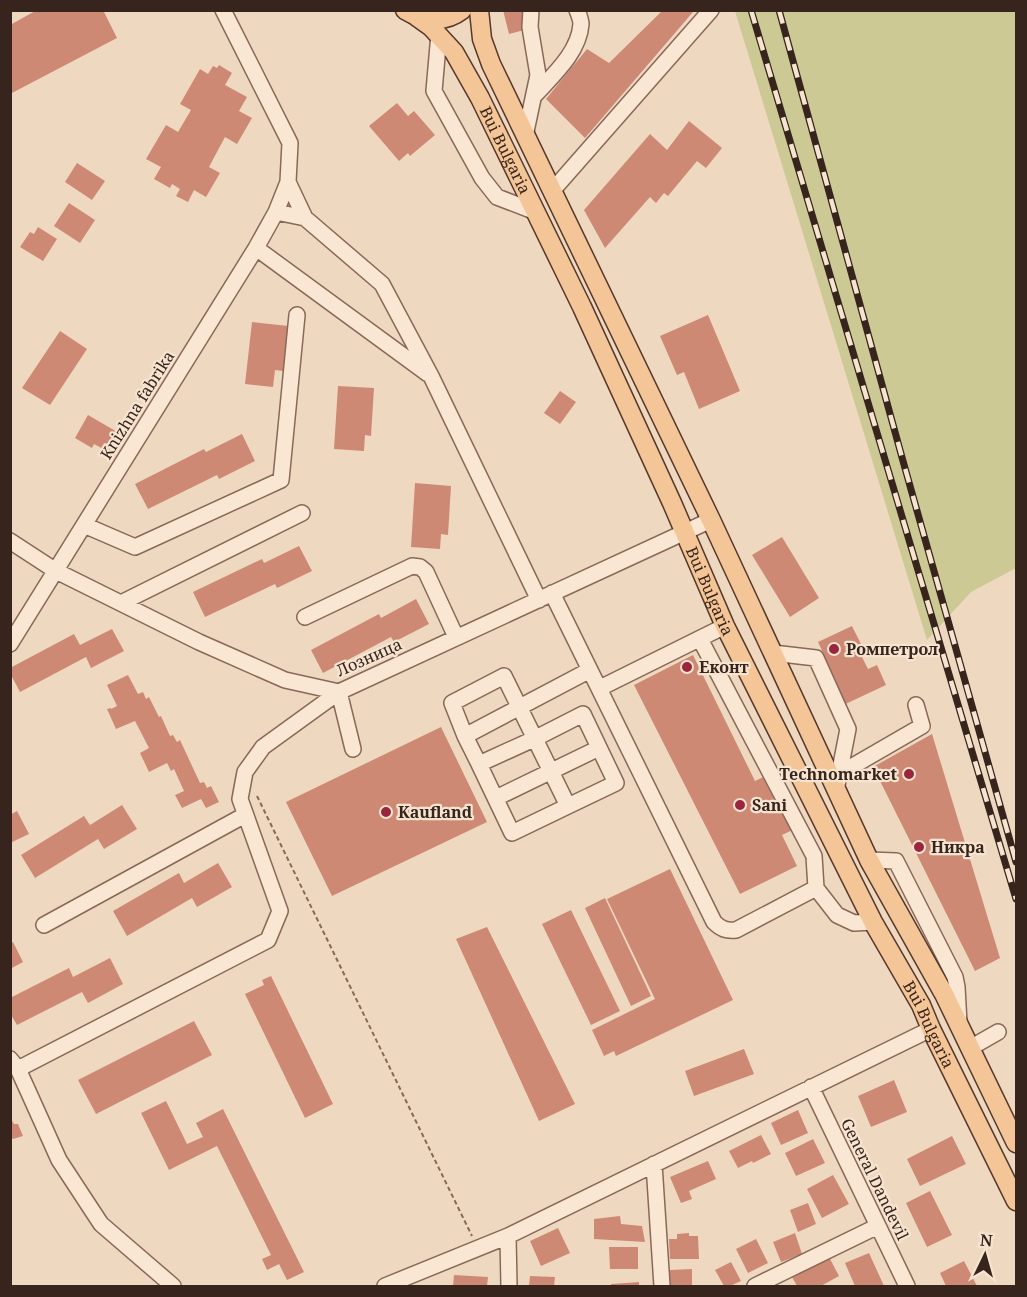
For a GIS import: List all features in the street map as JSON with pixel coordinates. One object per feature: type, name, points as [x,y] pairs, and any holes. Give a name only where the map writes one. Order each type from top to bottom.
[{"type":"main road","points":[[411,14],[427,20],[438,20],[449,18],[462,10]]},
{"type":"main road","name":"Bui Bulgaria","points":[[479,10],[482,39],[491,64],[525,136],[773,653],[838,782],[869,860],[944,994],[1017,1143]]},
{"type":"main road","name":"Bui Bulgaria","points":[[411,14],[439,34],[454,52],[480,98],[582,307],[725,626],[873,922],[921,1005],[1017,1201]]},
{"type":"street","points":[[223,10],[290,143],[288,182],[305,218],[382,284],[545,596],[600,688],[714,922],[720,928],[728,931],[736,930],[816,888]]},
{"type":"street","points":[[525,136],[538,75],[530,27],[531,10]]},
{"type":"street","points":[[534,96],[575,46],[581,23],[577,10]]},
{"type":"street","points":[[552,191],[711,10]]},
{"type":"street","points":[[439,34],[434,91],[483,178],[498,197],[536,212]]},
{"type":"street","name":"Knizhna fabrika","points":[[10,644],[256,248],[276,212],[288,182]]},
{"type":"street","points":[[276,212],[305,218]]},
{"type":"street","points":[[256,248],[431,376]]},
{"type":"street","points":[[84,525],[135,547],[281,480],[297,315]]},
{"type":"street","points":[[121,603],[302,513]]},
{"type":"street","name":"Лозница","points":[[10,541],[56,571],[199,642],[285,680],[339,692],[711,520]]},
{"type":"street","points":[[304,617],[412,566],[420,567],[426,572],[456,637]]},
{"type":"street","points":[[600,688],[725,626]]},
{"type":"street","points":[[700,639],[814,856],[816,888],[837,915],[854,923],[873,922]]},
{"type":"street","points":[[773,653],[816,658],[848,729],[838,782]]},
{"type":"street","points":[[465,736],[590,670]]},
{"type":"street","points":[[479,764],[536,738],[583,714],[616,783],[512,833],[465,736],[452,703],[504,676],[536,738],[568,806]]},
{"type":"street","points":[[174,1287],[101,1224],[59,1160],[14,1064],[268,940],[280,911],[240,799],[245,772],[263,747],[339,692],[353,748]]},
{"type":"street","points":[[838,782],[922,726],[916,705]]},
{"type":"street","points":[[496,798],[599,748]]},
{"type":"street","points":[[44,926],[245,815]]},
{"type":"street","points":[[385,1287],[508,1236],[931,1029]]},
{"type":"street","points":[[970,1048],[998,1032]]},
{"type":"street","name":"General Dandevil","points":[[811,1087],[907,1287]]},
{"type":"street","points":[[654,1164],[662,1287]]},
{"type":"street","points":[[755,1287],[878,1226]]},
{"type":"street","points":[[508,1236],[509,1287]]},
{"type":"path","points":[[245,772],[478,1248]]},
{"type":"shaded area","points":[[735,11],[1016,11],[1016,568],[971,592],[927,640]]},
{"type":"building","points":[[37,10],[103,10],[117,38],[10,94],[10,25]]},
{"type":"building","points":[[503,10],[542,11],[525,16],[528,29],[509,34]]},
{"type":"building","points":[[663,10],[693,10],[693,12],[585,138],[546,99],[587,49],[609,63]]},
{"type":"building","points":[[219,65],[232,73],[225,85],[247,97],[239,111],[252,118],[237,144],[225,137],[209,167],[220,173],[206,197],[194,190],[188,202],[176,196],[180,189],[172,184],[170,188],[154,179],[161,167],[146,159],[166,125],[178,132],[191,110],[180,104],[200,69],[208,74],[213,66],[217,68]]},
{"type":"building","points":[[397,103],[408,116],[414,111],[435,135],[410,156],[408,153],[399,161],[369,126]]},
{"type":"building","points":[[689,121],[722,148],[706,168],[697,161],[668,196],[664,193],[656,203],[650,197],[605,248],[584,210],[650,134],[667,150]]},
{"type":"building","points":[[77,163],[105,181],[92,200],[65,182]]},
{"type":"building","points":[[69,203],[95,220],[80,243],[54,226]]},
{"type":"building","points":[[38,227],[57,239],[43,261],[20,247],[30,232],[34,234]]},
{"type":"building","points":[[708,315],[740,391],[699,409],[684,372],[677,375],[660,336]]},
{"type":"building","points":[[252,322],[288,326],[283,371],[275,370],[273,387],[245,384]]},
{"type":"building","points":[[60,331],[87,349],[50,405],[22,388]]},
{"type":"building","points":[[338,386],[374,388],[371,436],[365,435],[364,451],[334,449]]},
{"type":"building","points":[[560,391],[576,402],[560,424],[544,413]]},
{"type":"building","points":[[88,415],[119,433],[109,452],[94,444],[92,448],[75,438]]},
{"type":"building","points":[[242,434],[255,461],[219,479],[217,475],[148,509],[135,484],[204,449],[206,452]]},
{"type":"building","points":[[415,483],[451,486],[448,535],[441,534],[440,549],[411,547]]},
{"type":"building","points":[[782,537],[819,598],[790,617],[752,555]]},
{"type":"building","points":[[299,546],[312,571],[277,588],[275,584],[205,617],[193,592],[262,559],[264,563]]},
{"type":"building","points":[[416,599],[429,624],[394,642],[391,637],[323,673],[311,650],[379,614],[381,618]]},
{"type":"building","points":[[852,626],[863,648],[859,651],[868,669],[877,665],[886,685],[837,708],[827,688],[837,683],[818,642]]},
{"type":"building","points":[[112,629],[124,651],[91,668],[86,657],[20,692],[10,673],[10,668],[74,634],[80,645]]},
{"type":"building","name":"Sani","points":[[693,655],[755,781],[770,774],[797,828],[782,835],[797,866],[740,894],[634,685]]},
{"type":"building","points":[[128,675],[138,694],[143,692],[146,699],[149,697],[170,736],[173,735],[177,742],[180,740],[200,783],[204,782],[207,788],[211,786],[219,802],[206,808],[201,799],[182,808],[175,795],[184,791],[174,769],[171,771],[167,763],[149,772],[140,753],[149,748],[135,721],[116,729],[107,709],[117,706],[107,685]]},
{"type":"building","name":"Kaufland","points":[[441,727],[487,822],[332,896],[286,802]]},
{"type":"building","points":[[932,734],[1000,958],[975,971],[873,767]]},
{"type":"building","points":[[122,805],[137,829],[104,849],[98,839],[35,878],[21,855],[84,816],[90,825]]},
{"type":"building","points":[[17,811],[29,834],[10,843],[10,815]]},
{"type":"building","points":[[218,863],[232,887],[197,907],[192,898],[127,936],[113,911],[179,873],[184,883]]},
{"type":"building","points":[[670,869],[733,1000],[616,1056],[614,1051],[604,1056],[592,1030],[655,999],[607,899]]},
{"type":"building","points":[[605,898],[651,996],[631,1006],[585,908]]},
{"type":"building","points":[[571,910],[620,1011],[591,1025],[542,924]]},
{"type":"building","points":[[487,927],[575,1104],[539,1121],[456,939]]},
{"type":"building","points":[[13,942],[23,962],[10,969],[10,943]]},
{"type":"building","points":[[110,958],[123,984],[88,1003],[82,992],[17,1025],[10,1013],[10,998],[69,968],[73,977]]},
{"type":"building","points":[[271,976],[333,1104],[305,1118],[245,994],[264,985],[262,980]]},
{"type":"building","points":[[194,1021],[212,1055],[96,1114],[78,1080]]},
{"type":"building","points":[[744,1049],[754,1074],[694,1096],[685,1071]]},
{"type":"building","points":[[894,1080],[907,1112],[871,1127],[858,1096]]},
{"type":"building","points":[[166,1101],[187,1144],[203,1137],[196,1123],[223,1109],[304,1272],[287,1280],[279,1264],[267,1270],[262,1259],[271,1255],[217,1146],[169,1170],[141,1113]]},
{"type":"building","points":[[798,1110],[808,1133],[781,1145],[771,1123]]},
{"type":"building","points":[[10,1117],[14,1124],[18,1124],[23,1136],[13,1139],[10,1136]]},
{"type":"building","points":[[761,1135],[771,1154],[738,1168],[729,1151]]},
{"type":"building","points":[[952,1136],[966,1164],[920,1186],[907,1159]]},
{"type":"building","points":[[813,1139],[825,1163],[796,1176],[785,1153]]},
{"type":"building","points":[[708,1161],[716,1179],[689,1191],[692,1199],[681,1203],[670,1177]]},
{"type":"building","points":[[833,1175],[849,1204],[822,1218],[807,1189]]},
{"type":"building","points":[[930,1191],[952,1235],[927,1247],[906,1203]]},
{"type":"building","points":[[808,1203],[816,1224],[798,1232],[790,1210]]},
{"type":"building","points":[[620,1216],[621,1224],[642,1226],[645,1242],[594,1239],[594,1219]]},
{"type":"building","points":[[558,1228],[570,1253],[541,1266],[530,1241]]},
{"type":"building","points":[[689,1233],[689,1236],[698,1236],[699,1259],[670,1259],[669,1239],[677,1239],[677,1234]]},
{"type":"building","points":[[795,1233],[802,1254],[781,1262],[773,1242]]},
{"type":"building","points":[[756,1239],[768,1263],[748,1273],[736,1249]]},
{"type":"building","points":[[609,1247],[638,1247],[638,1269],[610,1269]]},
{"type":"building","points":[[869,1253],[884,1286],[855,1286],[845,1263]]},
{"type":"building","points":[[829,1257],[839,1276],[821,1286],[797,1286],[792,1277]]},
{"type":"building","points":[[964,1261],[977,1286],[946,1286],[940,1273]]},
{"type":"building","points":[[731,1262],[741,1281],[724,1286],[715,1270]]},
{"type":"building","points":[[692,1269],[692,1286],[670,1286],[670,1270]]},
{"type":"building","points":[[454,1275],[488,1277],[487,1286],[453,1286]]},
{"type":"building","points":[[530,1276],[555,1277],[554,1286],[529,1286]]},
{"type":"building","points":[[639,1282],[639,1286],[611,1286],[611,1284]]},
{"type":"railway","points":[[751,10],[1016,899]]},
{"type":"railway","points":[[779,10],[1016,862]]},
{"type":"place","name":"Ромпетрол","points":[[834,649]]},
{"type":"place","name":"Еконт","points":[[687,667]]},
{"type":"place","name":"Technomarket","points":[[909,774]]},
{"type":"place","name":"Sani","points":[[740,805]]},
{"type":"place","name":"Kaufland","points":[[386,812]]},
{"type":"place","name":"Никра","points":[[919,847]]}]
